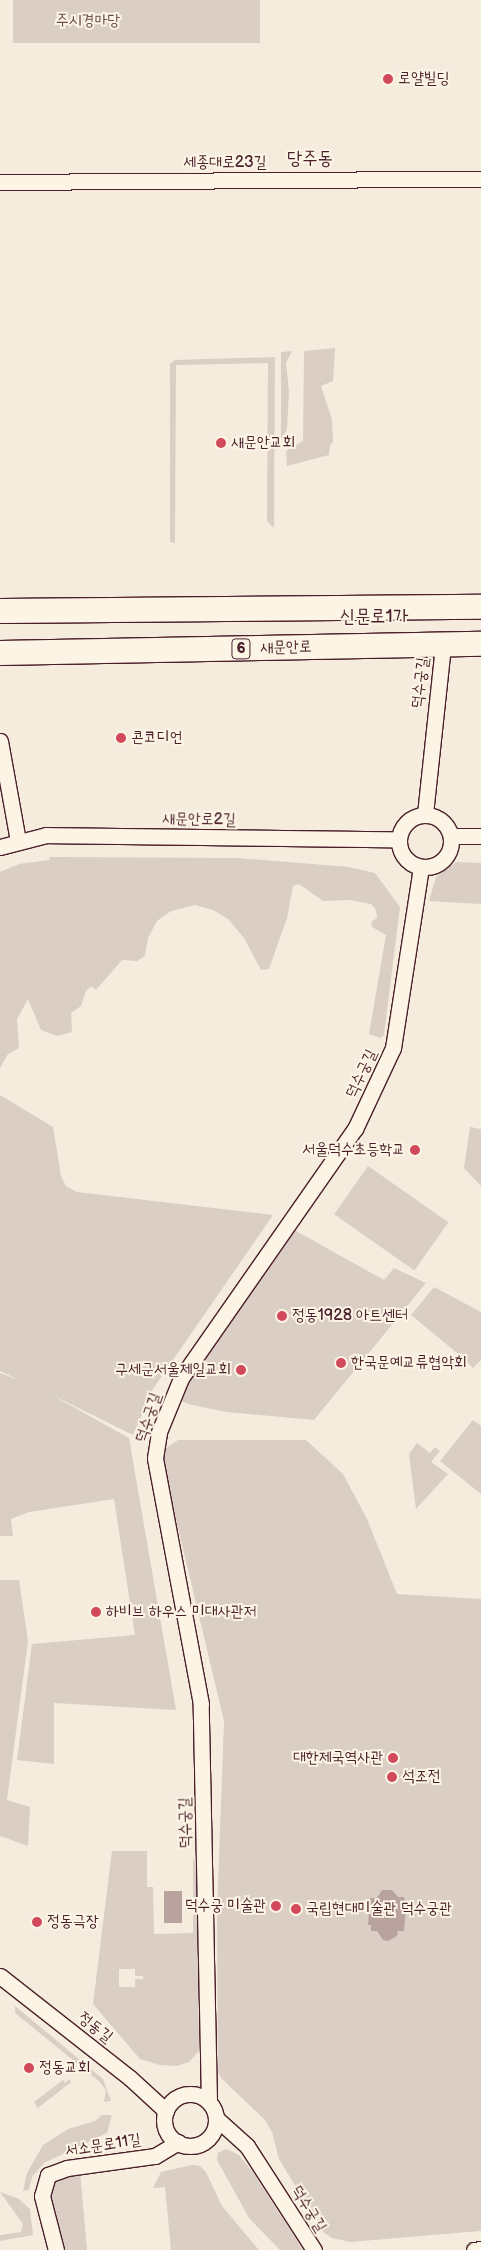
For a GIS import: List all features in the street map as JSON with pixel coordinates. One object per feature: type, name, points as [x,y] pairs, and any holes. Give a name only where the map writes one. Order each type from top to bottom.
[{"type":"main road","points":[[0,611],[481,607]]},
{"type":"main road","name":"새문안로","points":[[0,653],[481,644]]},
{"type":"street","name":"세종대로23길","points":[[0,182],[481,179]]},
{"type":"street","name":"덕수궁길","points":[[425,814],[443,645]]},
{"type":"street","points":[[0,741],[18,841]]},
{"type":"street","points":[[425,814],[442,820],[451,836],[448,854],[442,861],[434,866],[421,867],[402,854],[398,839],[410,819],[425,814]]},
{"type":"street","name":"새문안로2길","points":[[0,847],[46,835],[398,839]]},
{"type":"street","points":[[451,836],[481,836]]},
{"type":"street","name":"덕수궁길","points":[[209,2102],[201,1704],[154,1458],[159,1432],[181,1378],[355,1130],[394,1048],[421,867]]},
{"type":"street","name":"정동길","points":[[0,1976],[130,2078],[166,2111]]},
{"type":"street","points":[[196,2094],[209,2102],[216,2118],[214,2130],[206,2141],[192,2146],[178,2142],[167,2129],[166,2111],[182,2096],[196,2094]]},
{"type":"street","name":"덕수궁길","points":[[216,2118],[247,2146],[314,2250]]},
{"type":"street","name":"서소문로11길","points":[[56,2250],[42,2196],[48,2175],[67,2168],[155,2156],[178,2142]]},
{"type":"street","points":[[474,2250],[481,2249]]},
{"type":"green space","name":"주시경마당","points":[[13,0],[260,0],[260,43],[13,43]]},
{"type":"green space","points":[[335,348],[333,381],[321,386],[332,420],[333,442],[330,445],[329,455],[287,466],[286,451],[303,441],[304,351]]},
{"type":"green space","points":[[292,351],[286,363],[289,391],[287,429],[281,441],[281,352]]},
{"type":"green space","points":[[275,357],[274,528],[267,521],[268,363],[176,365],[175,543],[170,542],[170,364],[175,360]]},
{"type":"green space","points":[[50,857],[238,858],[349,867],[375,873],[400,907],[384,1035],[380,1038],[369,1034],[386,935],[372,927],[371,922],[377,918],[376,910],[371,904],[350,900],[323,901],[299,884],[293,886],[287,918],[269,969],[261,970],[244,938],[228,919],[213,910],[195,905],[171,911],[157,921],[148,938],[145,956],[137,961],[122,960],[96,990],[91,986],[86,991],[81,1006],[71,1013],[72,1032],[57,1036],[41,1030],[28,999],[17,1019],[19,1048],[8,1054],[0,1068],[0,872],[19,864],[49,860]]},
{"type":"green space","points":[[456,862],[481,863],[481,904],[429,901],[436,877]]},
{"type":"green space","points":[[0,1095],[53,1127],[61,1176],[66,1186],[77,1192],[273,1215],[153,1389],[133,1435],[50,1394],[129,1438],[176,1710],[54,1703],[54,1764],[17,1760],[32,1644],[135,1635],[114,1499],[29,1512],[11,1519],[13,1536],[0,1536],[0,1373],[19,1380],[0,1371]]},
{"type":"green space","points":[[470,1127],[481,1129],[481,1186],[464,1168]]},
{"type":"green space","points":[[368,1166],[448,1222],[414,1271],[334,1214]]},
{"type":"green space","points":[[287,1226],[384,1280],[394,1268],[426,1283],[314,1420],[226,1412],[188,1404],[173,1397]]},
{"type":"green space","points":[[434,1287],[481,1312],[481,1360],[473,1368],[465,1360],[465,1355],[462,1357],[411,1315]]},
{"type":"green space","points":[[473,1420],[481,1426],[481,1494],[440,1461]]},
{"type":"green space","points":[[178,1440],[306,1440],[343,1474],[367,1519],[397,1594],[481,1599],[481,2231],[350,2242],[332,2238],[323,2232],[279,2159],[272,2132],[265,2120],[221,2078],[218,2071],[217,1913],[224,1721],[160,1452]]},
{"type":"green space","points":[[417,1443],[430,1453],[435,1447],[440,1451],[431,1462],[448,1474],[416,1509],[409,1454]]},
{"type":"green space","points":[[0,1580],[19,1580],[28,1641],[7,1800],[30,1807],[28,1846],[0,1836]]},
{"type":"green space","points":[[112,1851],[147,1851],[147,1887],[153,1887],[154,1934],[193,1933],[193,1859],[197,1865],[199,2051],[189,2062],[177,2066],[160,2065],[140,2059],[93,2004]],"holes":[[[119,1969],[135,1969],[135,1976],[143,1976],[143,1979],[135,1979],[135,1987],[119,1987]]]},
{"type":"green space","points":[[15,2006],[103,2079],[111,2101],[104,2102],[106,2090],[100,2082],[15,2013]]},
{"type":"green space","points":[[69,2079],[71,2082],[38,2108],[34,2102],[63,2080],[65,2083]]},
{"type":"green space","points":[[102,2115],[112,2115],[107,2133],[44,2163],[32,2177],[29,2190],[23,2191],[27,2173],[43,2145],[68,2129],[95,2121]]},
{"type":"green space","points":[[226,2149],[239,2155],[254,2174],[303,2250],[280,2250],[249,2218],[217,2160],[218,2153]]},
{"type":"green space","points":[[192,2165],[200,2166],[206,2172],[222,2206],[259,2250],[171,2250],[165,2187],[153,2188],[161,2172]]},
{"type":"green space","points":[[80,2171],[87,2250],[50,2250],[47,2186],[57,2176]]},
{"type":"green space","points":[[0,2192],[19,2199],[30,2209],[33,2235],[0,2241],[0,2235],[21,2232],[23,2224]]},
{"type":"shaded area","points":[[382,1890],[392,1890],[398,1897],[404,1897],[406,1908],[404,1931],[398,1931],[397,1936],[388,1941],[383,1940],[377,1931],[371,1931],[371,1925],[368,1925],[370,1898],[377,1898]]},
{"type":"shaded area","points":[[164,1891],[182,1891],[182,1923],[164,1923]]},
{"type":"place","name":"로얄빌딩","points":[[388,79]]},
{"type":"place","name":"새문안교회","points":[[221,443]]},
{"type":"place","name":"콘코디언","points":[[121,738]]},
{"type":"place","name":"서울덕수초등학교","points":[[415,1150]]},
{"type":"place","name":"정동1928 아트센터","points":[[282,1316]]},
{"type":"place","name":"한국문예교류협악회","points":[[341,1363]]},
{"type":"place","name":"구세군서울제일교회","points":[[241,1370]]},
{"type":"place","name":"하비브 하우스 미대사관저","points":[[96,1612]]},
{"type":"place","name":"대한제국역사관","points":[[393,1758]]},
{"type":"place","name":"석조전","points":[[392,1777]]},
{"type":"place","name":"덕수궁 미술관","points":[[276,1906]]},
{"type":"place","name":"국립현대미술관 덕수궁관","points":[[296,1909]]},
{"type":"place","name":"정동극장","points":[[37,1922]]},
{"type":"place","name":"정동교회","points":[[29,2068]]},
{"type":"district","name":"당주동","points":[[310,159]]},
{"type":"district","name":"신문로1가","points":[[374,617]]}]
